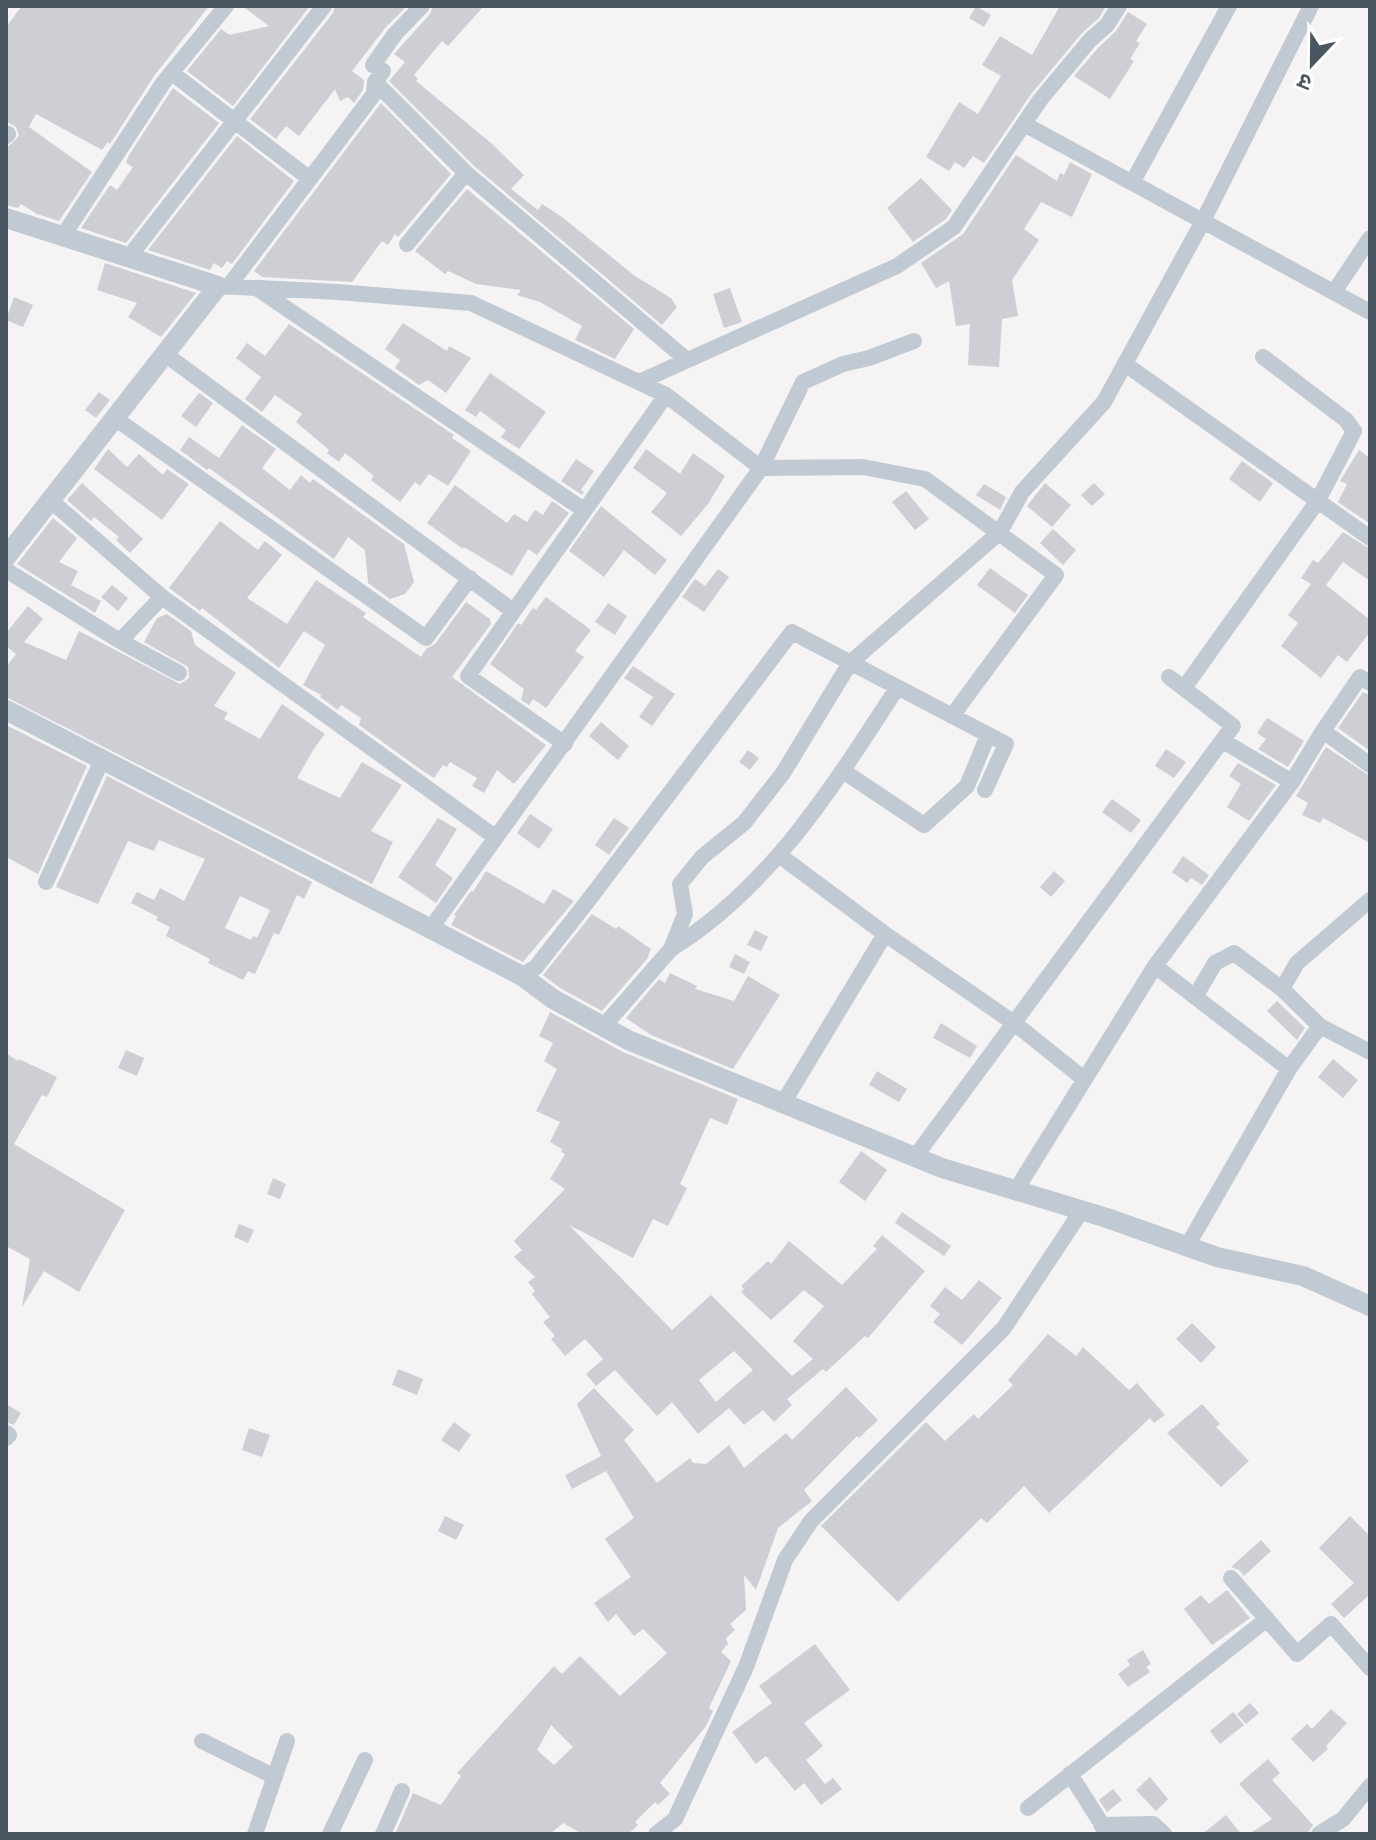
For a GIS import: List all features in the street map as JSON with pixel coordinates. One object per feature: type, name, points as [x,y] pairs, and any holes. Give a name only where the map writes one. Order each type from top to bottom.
[{"type":"street","points":[[63,236],[172,73],[226,6]]},
{"type":"street","points":[[129,257],[324,6]]},
{"type":"street","points":[[6,557],[165,354],[310,179],[374,94],[375,82],[383,71],[373,65],[395,34],[422,6]]},
{"type":"street","points":[[639,382],[897,266],[954,227],[1040,100],[1090,40],[1107,25],[1119,6]]},
{"type":"street","points":[[1132,183],[1229,6]]},
{"type":"street","points":[[671,949],[685,914],[680,884],[702,857],[744,823],[783,773],[850,663],[1000,532],[1022,492],[1104,402],[1203,221],[1311,6]]},
{"type":"street","points":[[172,73],[310,179]]},
{"type":"street","points":[[375,82],[466,173],[687,360]]},
{"type":"street","points":[[1024,124],[1370,312]]},
{"type":"street","points":[[407,244],[466,173]]},
{"type":"street","points":[[6,218],[223,287],[471,303],[666,395],[761,468],[863,467],[925,479],[1056,575],[952,716]]},
{"type":"street","points":[[1334,292],[1370,238]]},
{"type":"street","points":[[257,289],[584,510]]},
{"type":"street","points":[[431,928],[761,468],[803,382],[843,364],[914,341]]},
{"type":"street","points":[[165,354],[513,611]]},
{"type":"street","points":[[1184,688],[1317,502],[1354,431],[1346,420],[1263,357]]},
{"type":"street","points":[[1125,364],[1370,538]]},
{"type":"street","points":[[565,744],[468,676],[666,395]]},
{"type":"street","points":[[116,419],[426,638],[470,578]]},
{"type":"street","points":[[50,500],[162,597],[495,837]]},
{"type":"street","points":[[6,570],[120,641],[179,673]]},
{"type":"street","points":[[120,641],[162,597]]},
{"type":"street","points":[[522,976],[536,967],[792,632],[1006,744],[985,790]]},
{"type":"street","points":[[915,1157],[1233,726],[1169,677]]},
{"type":"street","points":[[1016,1190],[1155,966],[1292,782],[1360,677],[1370,683]]},
{"type":"street","points":[[603,1027],[671,949],[705,928],[779,855],[824,800],[897,688]]},
{"type":"street","points":[[6,710],[522,976],[553,999],[628,1040],[942,1168],[1082,1210],[1186,1248],[1303,1276],[1370,1306]]},
{"type":"street","points":[[1323,731],[1370,765]]},
{"type":"street","points":[[843,771],[924,825],[967,786],[988,735]]},
{"type":"street","points":[[1223,741],[1292,782]]},
{"type":"street","points":[[46,882],[102,760]]},
{"type":"street","points":[[779,855],[885,934],[1014,1023],[1084,1079]]},
{"type":"street","points":[[1282,989],[1297,963],[1370,900]]},
{"type":"street","points":[[783,1103],[885,934]]},
{"type":"street","points":[[1195,997],[1215,963],[1234,953],[1282,989],[1320,1026],[1370,1052]]},
{"type":"street","points":[[1155,966],[1289,1069]]},
{"type":"street","points":[[1186,1248],[1289,1069],[1320,1026]]},
{"type":"street","points":[[656,1834],[675,1819],[746,1667],[785,1560],[811,1521],[1004,1328],[1082,1210]]},
{"type":"street","points":[[1231,1578],[1297,1654],[1331,1624],[1370,1668]]},
{"type":"street","points":[[1028,1808],[1267,1619]]},
{"type":"street","points":[[202,1741],[275,1777]]},
{"type":"street","points":[[255,1834],[287,1741]]},
{"type":"street","points":[[330,1834],[365,1760]]},
{"type":"street","points":[[1070,1774],[1105,1830],[1153,1824],[1164,1834]]},
{"type":"street","points":[[1319,1834],[1343,1819],[1370,1786]]},
{"type":"street","points":[[383,1834],[402,1791]]},
{"type":"building","points":[[22,6],[209,6],[154,76],[110,144],[108,142],[102,150],[36,114],[29,127],[92,172],[59,221],[37,214],[21,204],[18,208],[6,205],[6,149],[19,136],[16,127],[6,121],[6,27]]},
{"type":"building","points":[[242,6],[310,6],[233,106],[187,71],[221,29],[230,35],[269,26]]},
{"type":"building","points":[[335,6],[407,6],[386,27],[352,71],[364,80],[363,90],[354,103],[348,97],[340,101],[335,89],[299,136],[286,126],[276,139],[250,119],[333,13]]},
{"type":"building","points":[[433,6],[484,6],[448,46],[442,41],[414,75],[418,79],[416,81],[491,143],[524,175],[511,189],[538,210],[542,204],[562,217],[635,276],[671,298],[677,307],[662,325],[473,165],[389,81],[405,62],[394,54],[430,14]]},
{"type":"building","points":[[976,6],[991,15],[984,27],[969,18]]},
{"type":"building","points":[[1060,6],[1106,6],[1099,18],[1082,33],[1032,93],[984,163],[973,156],[964,168],[955,162],[949,171],[926,157],[959,102],[978,114],[1001,76],[982,65],[1000,36],[1032,55]]},
{"type":"building","points":[[1128,12],[1147,24],[1136,41],[1140,43],[1130,59],[1134,61],[1110,99],[1074,76],[1116,31]]},
{"type":"building","points":[[173,88],[219,123],[126,243],[81,228],[110,185],[117,190],[133,167],[126,163],[129,155]]},
{"type":"building","points":[[381,103],[451,174],[398,237],[395,234],[388,245],[382,241],[352,282],[262,277],[254,271]]},
{"type":"building","points":[[237,136],[294,181],[232,264],[227,261],[222,268],[214,263],[210,270],[148,250]]},
{"type":"building","points":[[1016,155],[1057,181],[1070,162],[1092,174],[1072,217],[1041,202],[1024,229],[1039,240],[1012,280],[1018,316],[1002,319],[999,367],[968,365],[970,324],[956,326],[949,281],[936,288],[921,263],[963,234]]},
{"type":"building","points":[[921,178],[952,210],[946,219],[913,242],[887,208]]},
{"type":"building","points":[[467,189],[634,329],[615,359],[575,340],[582,326],[540,302],[517,295],[521,290],[476,284],[448,271],[445,274],[415,251]]},
{"type":"building","points":[[105,263],[196,293],[161,337],[128,317],[137,303],[97,290]]},
{"type":"building","points":[[730,288],[742,322],[724,328],[713,294]]},
{"type":"building","points":[[14,297],[33,305],[23,327],[6,320]]},
{"type":"building","points":[[403,323],[447,351],[449,346],[471,358],[446,393],[428,380],[419,385],[395,368],[400,360],[385,349]]},
{"type":"building","points":[[289,324],[454,435],[452,438],[471,451],[448,486],[429,474],[420,486],[415,482],[400,502],[371,480],[374,476],[345,453],[339,462],[327,453],[329,450],[296,422],[302,414],[275,395],[262,412],[245,399],[261,377],[236,358],[247,343],[265,356]]},
{"type":"building","points":[[490,373],[546,412],[519,449],[501,437],[506,430],[480,411],[476,417],[465,410]]},
{"type":"building","points":[[99,392],[110,400],[96,418],[85,410]]},
{"type":"building","points":[[199,393],[213,403],[196,427],[181,416]]},
{"type":"building","points":[[242,425],[276,449],[262,468],[290,490],[301,475],[310,483],[313,479],[404,544],[414,582],[405,594],[390,599],[368,583],[365,550],[348,537],[334,559],[180,450],[189,437],[219,458]]},
{"type":"building","points":[[108,449],[127,467],[139,454],[163,475],[167,469],[189,484],[162,520],[94,469]]},
{"type":"building","points":[[646,449],[680,474],[693,453],[725,476],[708,504],[681,536],[651,512],[667,493],[633,468]]},
{"type":"building","points":[[1359,450],[1370,458],[1370,524],[1338,502],[1347,484],[1340,481]]},
{"type":"building","points":[[576,459],[594,471],[581,490],[584,492],[582,495],[561,481]]},
{"type":"building","points":[[1242,461],[1273,483],[1260,502],[1229,479]]},
{"type":"building","points":[[82,483],[143,539],[130,553],[116,540],[119,537],[94,517],[91,521],[67,500]]},
{"type":"building","points":[[1045,483],[1071,505],[1052,527],[1027,506]]},
{"type":"building","points":[[1094,483],[1105,494],[1092,506],[1081,495]]},
{"type":"building","points":[[984,484],[1006,497],[1000,510],[976,495]]},
{"type":"building","points":[[455,485],[507,523],[514,514],[527,522],[535,510],[543,515],[552,501],[569,513],[537,555],[528,549],[512,576],[463,549],[427,523]]},
{"type":"building","points":[[906,491],[929,519],[915,530],[892,502]]},
{"type":"building","points":[[601,506],[667,560],[655,575],[624,550],[604,577],[569,551]]},
{"type":"building","points":[[53,518],[77,538],[59,562],[78,571],[71,585],[101,601],[95,613],[17,564]]},
{"type":"building","points":[[220,521],[258,550],[265,541],[282,555],[247,598],[287,624],[316,580],[366,613],[363,617],[421,657],[426,649],[435,644],[466,602],[490,619],[491,624],[452,677],[546,745],[514,784],[497,770],[484,793],[472,786],[477,778],[450,762],[447,767],[443,765],[434,778],[420,769],[359,725],[361,718],[341,705],[338,710],[303,685],[325,645],[304,631],[279,668],[202,608],[200,611],[169,588]]},
{"type":"building","points":[[1053,529],[1076,550],[1063,565],[1040,543]]},
{"type":"building","points":[[1343,532],[1370,549],[1370,581],[1343,562],[1326,585],[1370,620],[1370,632],[1347,662],[1338,655],[1321,678],[1281,646],[1298,623],[1288,615],[1311,584],[1301,578],[1313,560],[1318,563]]},
{"type":"building","points":[[990,568],[1028,595],[1015,613],[977,585]]},
{"type":"building","points":[[718,569],[729,577],[704,612],[682,597],[695,579],[705,586]]},
{"type":"building","points":[[112,585],[128,598],[118,611],[101,597]]},
{"type":"building","points":[[546,597],[591,630],[575,651],[584,657],[546,708],[533,699],[529,705],[521,700],[524,689],[490,664],[518,623],[521,625]]},
{"type":"building","points":[[608,603],[627,616],[615,635],[595,622]]},
{"type":"building","points":[[28,606],[43,619],[24,642],[66,660],[79,631],[180,684],[189,678],[188,667],[144,642],[157,618],[167,614],[191,631],[195,645],[236,673],[214,706],[228,713],[224,719],[260,739],[282,704],[325,734],[297,778],[340,798],[362,762],[402,785],[371,831],[393,842],[372,884],[6,697],[6,667],[16,654],[6,646],[6,633]]},
{"type":"building","points":[[633,666],[675,694],[652,726],[639,717],[653,697],[624,678]]},
{"type":"building","points":[[1363,692],[1370,695],[1370,751],[1338,728]]},
{"type":"building","points":[[1267,718],[1304,741],[1288,767],[1258,749],[1266,739],[1257,733]]},
{"type":"building","points":[[601,722],[629,746],[618,760],[589,736]]},
{"type":"building","points":[[6,725],[87,766],[38,874],[6,857]]},
{"type":"building","points":[[1326,747],[1370,776],[1370,843],[1323,818],[1320,823],[1302,815],[1308,803],[1296,796]]},
{"type":"building","points":[[1166,749],[1186,762],[1174,778],[1155,766]]},
{"type":"building","points":[[748,750],[759,758],[750,770],[739,762]]},
{"type":"building","points":[[1238,763],[1276,785],[1249,821],[1227,807],[1241,784],[1229,776]]},
{"type":"building","points":[[107,776],[312,882],[304,899],[297,895],[279,935],[274,933],[255,974],[248,971],[243,980],[208,963],[210,959],[166,936],[170,927],[131,903],[137,892],[154,900],[160,888],[184,901],[205,859],[159,840],[154,851],[128,841],[98,904],[56,887]],"holes":[[[240,896],[270,910],[257,938],[253,936],[251,940],[225,928]]]},
{"type":"building","points":[[1112,799],[1141,820],[1131,833],[1102,812]]},
{"type":"building","points":[[530,814],[553,829],[539,849],[517,833]]},
{"type":"building","points":[[438,818],[457,829],[435,865],[453,878],[436,903],[398,877]]},
{"type":"building","points":[[614,818],[629,828],[609,855],[595,845]]},
{"type":"building","points":[[1183,856],[1209,875],[1202,885],[1191,878],[1187,883],[1172,872]]},
{"type":"building","points":[[486,871],[544,904],[553,889],[574,901],[523,962],[451,925],[454,915]]},
{"type":"building","points":[[1054,871],[1065,881],[1051,897],[1040,887]]},
{"type":"building","points":[[592,914],[616,929],[618,926],[651,949],[647,959],[602,1011],[543,975]]},
{"type":"building","points":[[755,930],[768,937],[761,951],[747,945]]},
{"type":"building","points":[[735,954],[750,962],[744,974],[729,967]]},
{"type":"building","points":[[670,973],[697,986],[695,989],[734,1001],[748,976],[780,995],[733,1069],[651,1035],[626,1018],[659,979],[665,983]]},
{"type":"building","points":[[1277,1001],[1305,1028],[1297,1040],[1267,1011]]},
{"type":"building","points":[[550,1012],[623,1052],[738,1099],[727,1125],[710,1118],[680,1184],[687,1188],[668,1226],[653,1219],[633,1258],[569,1225],[672,1330],[711,1295],[792,1376],[813,1359],[793,1341],[824,1306],[804,1290],[771,1320],[741,1292],[744,1289],[741,1286],[768,1261],[771,1264],[789,1241],[842,1285],[877,1249],[873,1246],[882,1235],[925,1271],[868,1338],[865,1336],[826,1372],[823,1369],[787,1399],[792,1405],[774,1422],[763,1410],[744,1425],[729,1408],[698,1434],[672,1402],[657,1416],[615,1370],[596,1386],[586,1374],[603,1359],[585,1339],[565,1356],[551,1339],[555,1336],[543,1322],[550,1317],[532,1294],[535,1291],[528,1282],[535,1277],[514,1257],[522,1250],[514,1241],[565,1189],[550,1179],[565,1154],[550,1142],[560,1122],[536,1111],[557,1069],[544,1061],[553,1043],[539,1036]],"holes":[[[734,1351],[753,1370],[716,1402],[699,1380]]]},
{"type":"building","points":[[941,1023],[977,1046],[970,1058],[933,1038]]},
{"type":"building","points":[[126,1050],[144,1058],[137,1076],[118,1068]]},
{"type":"building","points":[[6,1053],[57,1077],[47,1097],[42,1095],[14,1144],[125,1210],[79,1292],[44,1271],[22,1307],[30,1259],[6,1246]]},
{"type":"building","points":[[1333,1059],[1358,1080],[1343,1098],[1318,1077]]},
{"type":"building","points":[[877,1071],[907,1089],[899,1102],[869,1085]]},
{"type":"building","points":[[861,1151],[887,1170],[865,1201],[839,1182]]},
{"type":"building","points":[[273,1178],[286,1184],[280,1199],[267,1194]]},
{"type":"building","points":[[902,1212],[951,1246],[944,1256],[895,1223]]},
{"type":"building","points":[[239,1224],[254,1230],[248,1243],[234,1237]]},
{"type":"building","points":[[979,1280],[1002,1298],[962,1345],[933,1322],[940,1314],[930,1306],[945,1287],[962,1300]]},
{"type":"building","points":[[1192,1323],[1216,1347],[1201,1363],[1176,1339]]},
{"type":"building","points":[[1048,1334],[1076,1356],[1083,1347],[1129,1390],[1137,1383],[1165,1415],[1154,1423],[1150,1418],[1049,1513],[1024,1486],[987,1523],[981,1518],[898,1602],[821,1526],[926,1422],[945,1441],[974,1414],[978,1419],[1013,1385],[1008,1380]]},
{"type":"building","points":[[398,1369],[423,1379],[417,1395],[392,1385]]},
{"type":"building","points":[[846,1387],[878,1420],[859,1438],[857,1436],[804,1490],[812,1501],[778,1528],[756,1590],[744,1575],[746,1610],[730,1624],[735,1630],[726,1638],[728,1644],[721,1652],[731,1661],[709,1708],[713,1711],[706,1726],[660,1783],[670,1794],[658,1805],[655,1802],[628,1834],[582,1834],[563,1823],[550,1834],[395,1834],[413,1793],[441,1805],[461,1776],[457,1773],[554,1666],[562,1674],[580,1656],[620,1696],[667,1653],[643,1629],[634,1636],[616,1614],[608,1622],[594,1603],[631,1577],[605,1539],[634,1518],[606,1471],[572,1489],[565,1475],[601,1456],[577,1404],[594,1388],[634,1430],[624,1440],[657,1483],[690,1458],[693,1463],[706,1464],[729,1445],[744,1468],[786,1433],[792,1440]],"holes":[[[551,1725],[573,1747],[554,1765],[537,1750]]]},
{"type":"building","points":[[6,1404],[21,1413],[14,1425],[6,1422]]},
{"type":"building","points":[[1202,1404],[1220,1424],[1216,1427],[1249,1461],[1221,1487],[1167,1433]]},
{"type":"building","points":[[454,1422],[471,1435],[459,1452],[441,1440]]},
{"type":"building","points":[[249,1428],[270,1435],[262,1457],[242,1450]]},
{"type":"building","points":[[445,1516],[464,1525],[456,1540],[438,1531]]},
{"type":"building","points":[[1350,1516],[1370,1536],[1370,1598],[1368,1596],[1344,1618],[1331,1604],[1354,1583],[1319,1548]]},
{"type":"building","points":[[1261,1540],[1271,1551],[1244,1576],[1231,1567]]},
{"type":"building","points":[[1227,1590],[1250,1618],[1212,1645],[1184,1609],[1201,1595],[1209,1604]]},
{"type":"building","points":[[815,1644],[850,1690],[804,1723],[823,1746],[806,1760],[825,1784],[833,1778],[842,1789],[821,1805],[804,1783],[795,1791],[766,1756],[756,1764],[732,1732],[772,1703],[759,1686]]},
{"type":"building","points":[[1143,1650],[1151,1664],[1146,1667],[1150,1672],[1128,1687],[1118,1674],[1130,1665],[1127,1660]]},
{"type":"building","points":[[1250,1703],[1259,1713],[1246,1724],[1237,1714]]},
{"type":"building","points":[[1331,1709],[1347,1723],[1326,1746],[1328,1749],[1313,1762],[1291,1739],[1307,1724],[1312,1729]]},
{"type":"building","points":[[1233,1712],[1244,1725],[1220,1744],[1210,1731]]},
{"type":"building","points":[[1268,1759],[1280,1773],[1272,1780],[1313,1825],[1307,1834],[1249,1834],[1272,1819],[1239,1784]]},
{"type":"building","points":[[1150,1777],[1168,1799],[1156,1811],[1136,1790]]},
{"type":"building","points":[[1113,1789],[1122,1800],[1107,1812],[1099,1800]]},
{"type":"building","points":[[1226,1815],[1241,1834],[1202,1834]]}]
